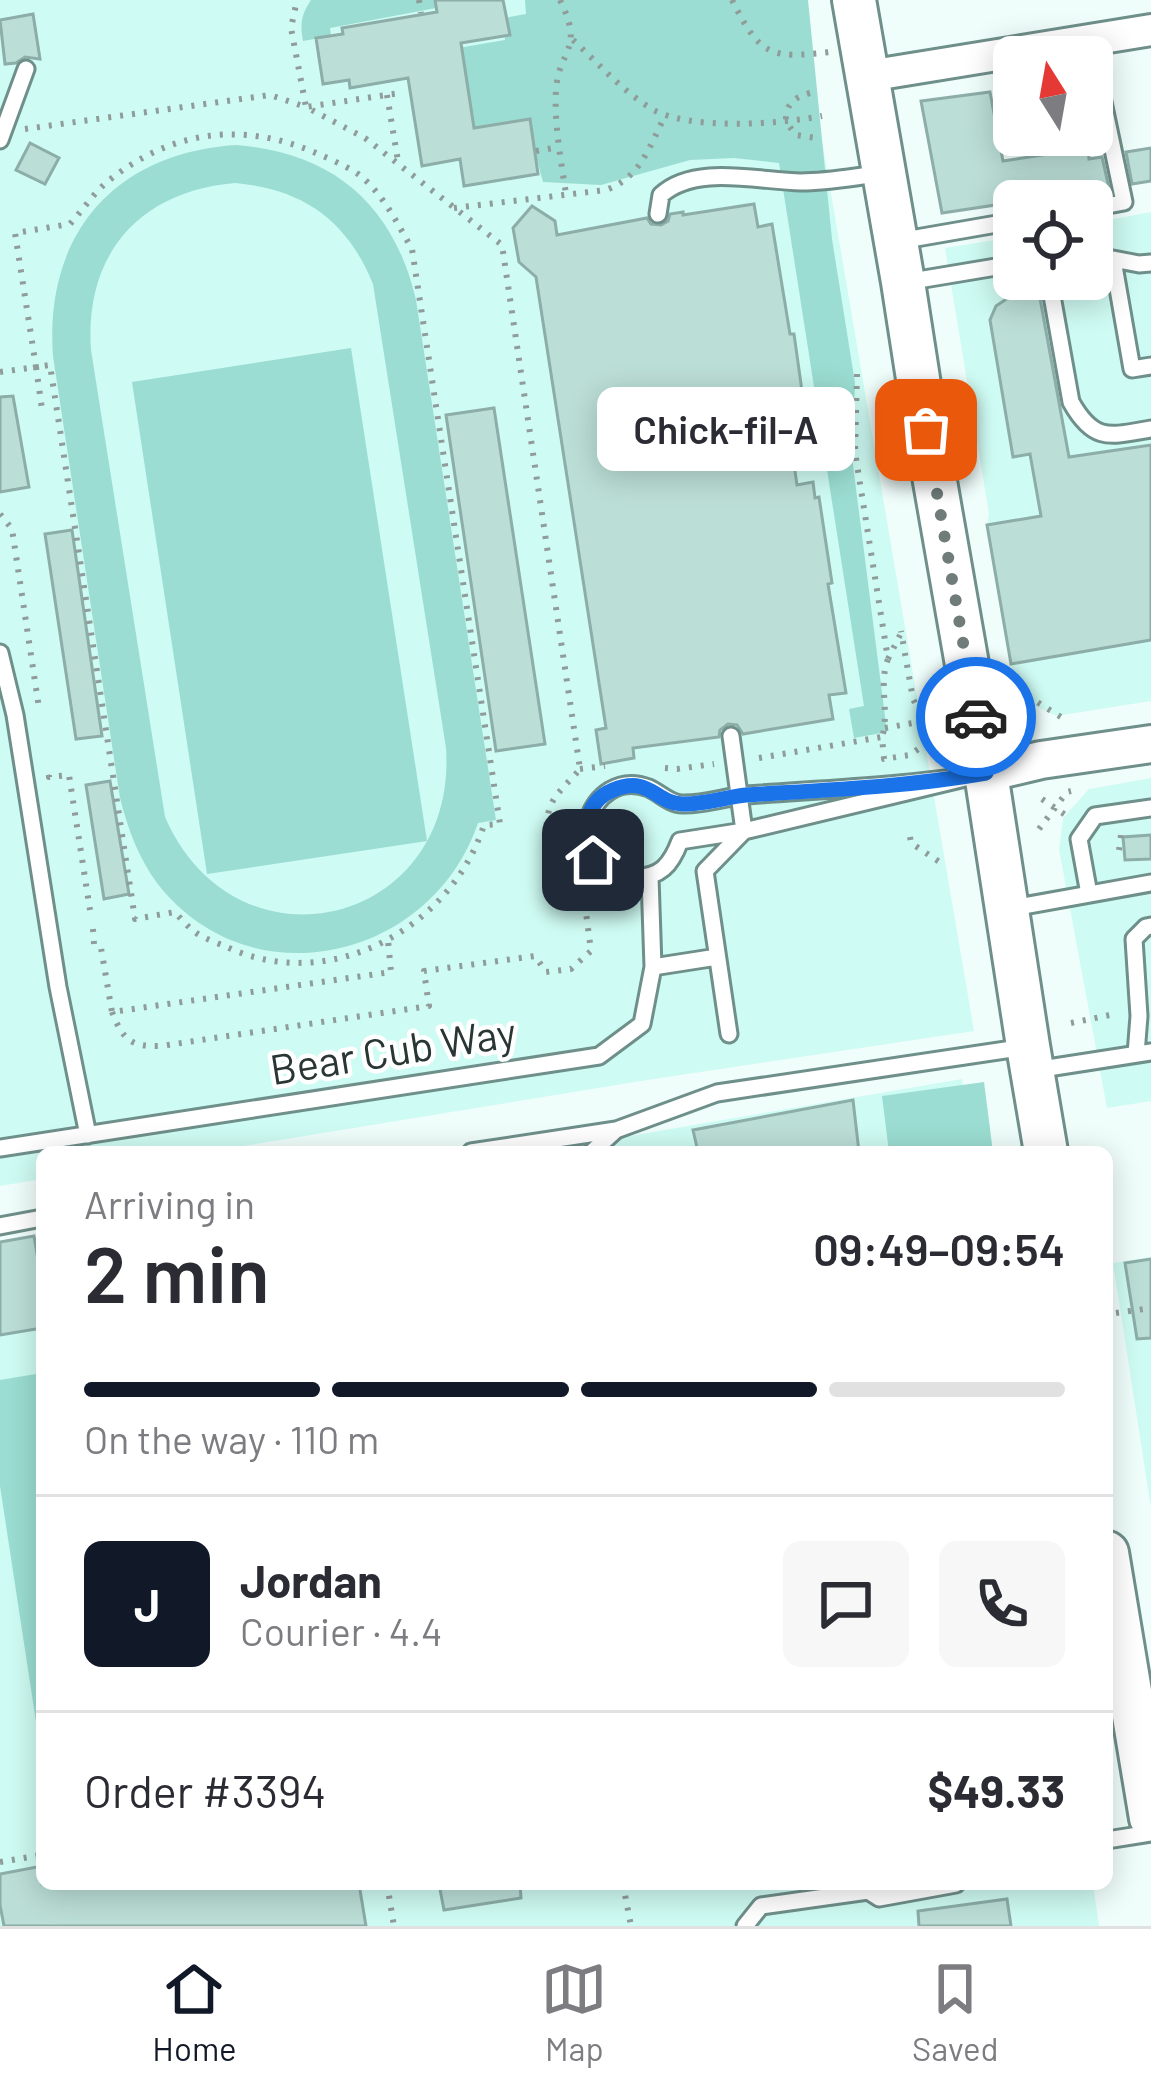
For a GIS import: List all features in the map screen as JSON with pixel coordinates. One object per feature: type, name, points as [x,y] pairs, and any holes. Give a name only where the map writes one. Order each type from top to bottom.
[{"type":"main road","points":[[854,0],[1045,1146]]},
{"type":"main road","points":[[1113,1576],[1139,1675],[1151,1818]]},
{"type":"street","points":[[1113,36],[1151,30]]},
{"type":"street","points":[[866,62],[993,50]]},
{"type":"street","points":[[986,773],[1151,744]]},
{"type":"lane","points":[[2,136],[26,69]]},
{"type":"lane","points":[[1111,156],[1124,202],[1113,204]]},
{"type":"lane","points":[[658,214],[661,195],[673,184],[701,176],[806,182],[885,173]]},
{"type":"lane","points":[[900,262],[993,229]]},
{"type":"lane","points":[[1151,263],[1113,260],[1132,369],[1151,366]]},
{"type":"lane","points":[[900,262],[993,264]]},
{"type":"lane","points":[[1053,300],[1071,402],[1081,419],[1091,430],[1109,436],[1151,429]]},
{"type":"lane","points":[[0,653],[88,1136]]},
{"type":"lane","points":[[731,736],[743,831]]},
{"type":"lane","points":[[986,773],[743,831],[680,841],[674,857],[650,878],[614,877],[593,860],[587,847],[587,817],[595,804],[605,794],[634,785],[650,788],[678,805],[739,796],[924,784],[986,773]]},
{"type":"lane","points":[[1089,894],[1079,838],[1095,816],[1151,808]]},
{"type":"lane","points":[[729,1034],[705,871],[743,831]]},
{"type":"lane","name":"Bear Cub Way","points":[[0,1148],[599,1055],[642,1024],[653,967],[650,878]]},
{"type":"lane","points":[[1007,909],[1151,883]]},
{"type":"lane","points":[[511,1146],[616,1130],[717,1093],[1030,1058],[1143,1053],[1134,939],[1151,926]]},
{"type":"lane","points":[[653,967],[717,957]]},
{"type":"lane","points":[[599,1146],[616,1130]]},
{"type":"lane","points":[[0,1226],[36,1219]]},
{"type":"lane","points":[[1113,1839],[1151,1833]]},
{"type":"lane","points":[[745,1926],[761,1906],[868,1891],[879,1898],[923,1890]]},
{"type":"path","points":[[297,0],[291,28],[306,106]]},
{"type":"path","points":[[419,0],[421,13]]},
{"type":"path","points":[[560,0],[573,40],[622,89],[665,116],[735,124],[822,116]]},
{"type":"path","points":[[732,0],[763,48],[779,55],[866,62]]},
{"type":"path","points":[[566,194],[556,85],[573,40]]},
{"type":"path","points":[[306,106],[400,93]]},
{"type":"path","points":[[786,122],[790,104],[810,93]]},
{"type":"path","points":[[2,136],[270,95],[306,106],[365,138],[502,244],[580,769],[554,800],[547,824],[555,866],[583,890],[594,952],[571,969],[546,972],[535,956],[424,971],[429,1006],[142,1046],[128,1041],[118,1027],[93,929]]},
{"type":"path","points":[[386,95],[399,165]]},
{"type":"path","points":[[454,208],[606,190],[622,184],[635,173],[665,116]]},
{"type":"path","points":[[786,122],[796,135],[816,138]]},
{"type":"path","points":[[0,372],[36,368],[50,364],[135,919],[175,912],[196,934],[243,954],[288,965],[353,956],[388,940],[436,907],[460,876],[484,825],[500,824],[412,249],[387,204],[359,175],[289,142],[258,134],[195,137],[156,150],[106,184],[70,224],[15,233],[36,368],[42,409]]},
{"type":"path","points":[[536,151],[559,147]]},
{"type":"path","points":[[857,374],[856,452],[888,659]]},
{"type":"path","points":[[0,514],[12,529],[39,709]]},
{"type":"path","points":[[885,728],[923,721],[913,699],[901,632],[883,673],[884,759],[910,755],[921,747]]},
{"type":"path","points":[[1010,680],[1064,719]]},
{"type":"path","points":[[759,758],[881,737]]},
{"type":"path","points":[[46,754],[49,777],[69,775],[90,910]]},
{"type":"path","points":[[665,768],[717,763]]},
{"type":"path","points":[[1039,829],[1067,792],[1080,788]]},
{"type":"path","points":[[1042,799],[1067,816]]},
{"type":"path","points":[[910,837],[911,843],[941,863]]},
{"type":"path","points":[[1107,850],[1124,850]]},
{"type":"path","points":[[112,1012],[392,972],[388,940]]},
{"type":"path","points":[[1071,1023],[1110,1015]]},
{"type":"path","points":[[1116,1313],[1151,1309]]},
{"type":"path","points":[[0,1862],[36,1856]]},
{"type":"path","points":[[388,1890],[394,1926]]},
{"type":"path","points":[[624,1890],[631,1926]]},
{"type":"shaded area","points":[[0,0],[798,0],[974,1031],[244,1146],[36,1146],[36,1180],[0,1186]]},
{"type":"shaded area","points":[[311,0],[434,0],[436,8],[330,28],[331,36],[303,41],[302,20]]},
{"type":"shaded area","points":[[525,0],[808,0],[832,239],[855,383],[852,457],[887,732],[854,738],[849,709],[864,706],[779,163],[690,160],[601,185],[543,182],[526,120],[470,128],[458,48],[505,40],[503,18],[526,14]]},
{"type":"shaded area","points":[[236,145],[271,150],[330,172],[375,211],[406,266],[416,300],[496,820],[478,823],[454,870],[421,907],[380,934],[334,949],[287,953],[239,943],[195,920],[150,873],[120,798],[53,356],[53,313],[75,238],[95,208],[122,183],[155,164],[193,151]],"holes":[[[235,183],[259,186],[320,212],[350,242],[373,284],[446,748],[440,809],[417,857],[381,891],[337,910],[288,914],[241,900],[198,868],[165,817],[91,350],[97,285],[108,257],[125,234],[171,199]]]},
{"type":"shaded area","points":[[1151,212],[1151,701],[1056,716],[1025,701],[1011,664],[945,248],[993,240],[993,300],[1113,300],[1113,219]]},
{"type":"shaded area","points":[[351,348],[427,841],[207,874],[132,382]]},
{"type":"shaded area","points":[[1151,778],[1151,1101],[1107,1108],[1059,849],[1063,818],[1089,789]]},
{"type":"shaded area","points":[[962,1079],[973,1146],[571,1146]]},
{"type":"shaded area","points":[[984,1082],[992,1146],[888,1146],[882,1096]]},
{"type":"shaded area","points":[[36,1238],[36,1890],[1094,1890],[1099,1926],[0,1926],[0,1244]]},
{"type":"shaded area","points":[[1151,1257],[1151,1508],[1113,1263]]},
{"type":"shaded area","points":[[36,1374],[36,1722],[0,1486],[0,1380]]},
{"type":"building","points":[[435,0],[503,0],[510,35],[461,43],[474,128],[530,119],[538,174],[464,186],[460,159],[422,166],[408,78],[350,88],[349,80],[323,84],[316,38],[343,34],[342,28],[437,12]]},
{"type":"building","points":[[33,14],[40,59],[25,57],[5,64],[0,20]]},
{"type":"building","points":[[990,92],[993,156],[1002,156],[1003,161],[1036,156],[1102,157],[1107,180],[993,180],[993,205],[942,213],[921,101]]},
{"type":"building","points":[[30,143],[59,158],[45,184],[16,170]]},
{"type":"building","points":[[1151,148],[1151,181],[1132,184],[1126,152]]},
{"type":"building","points":[[754,204],[758,227],[772,224],[790,334],[794,334],[808,434],[790,437],[797,485],[813,482],[815,498],[819,497],[846,693],[829,695],[833,719],[743,734],[737,725],[728,724],[719,737],[633,748],[634,758],[601,764],[596,730],[606,728],[536,277],[519,262],[513,228],[532,206],[555,221],[557,235],[647,218],[661,225],[670,214]]},
{"type":"building","points":[[1005,300],[1040,300],[1069,457],[1151,445],[1151,640],[1011,664],[987,525],[1041,516],[1030,454],[1013,457],[990,320]]},
{"type":"building","points":[[13,396],[29,487],[0,492],[0,397]]},
{"type":"building","points":[[494,408],[545,744],[496,751],[446,415]]},
{"type":"building","points":[[72,530],[102,736],[76,739],[45,534]]},
{"type":"building","points":[[110,781],[129,894],[104,899],[86,785]]},
{"type":"building","points":[[1151,835],[1151,859],[1125,860],[1123,837]]},
{"type":"building","points":[[853,1100],[858,1146],[697,1146],[693,1130]]},
{"type":"building","points":[[34,1236],[36,1329],[0,1335],[0,1242]]},
{"type":"building","points":[[1151,1259],[1151,1338],[1137,1339],[1125,1263]]},
{"type":"building","points":[[36,1867],[36,1890],[360,1890],[366,1926],[4,1926],[0,1874]]},
{"type":"building","points":[[440,1890],[520,1890],[521,1898],[444,1910]]},
{"type":"building","points":[[1007,1899],[1011,1926],[919,1926],[918,1911]]},
{"type":"way so far","points":[[926,430],[976,717]]},
{"type":"place","name":"Chick-fil-A","points":[[926,430]]},
{"type":"route","points":[[593,860],[587,847],[587,817],[605,794],[619,788],[650,788],[678,805],[739,796],[924,784],[986,773],[976,717]]}]
